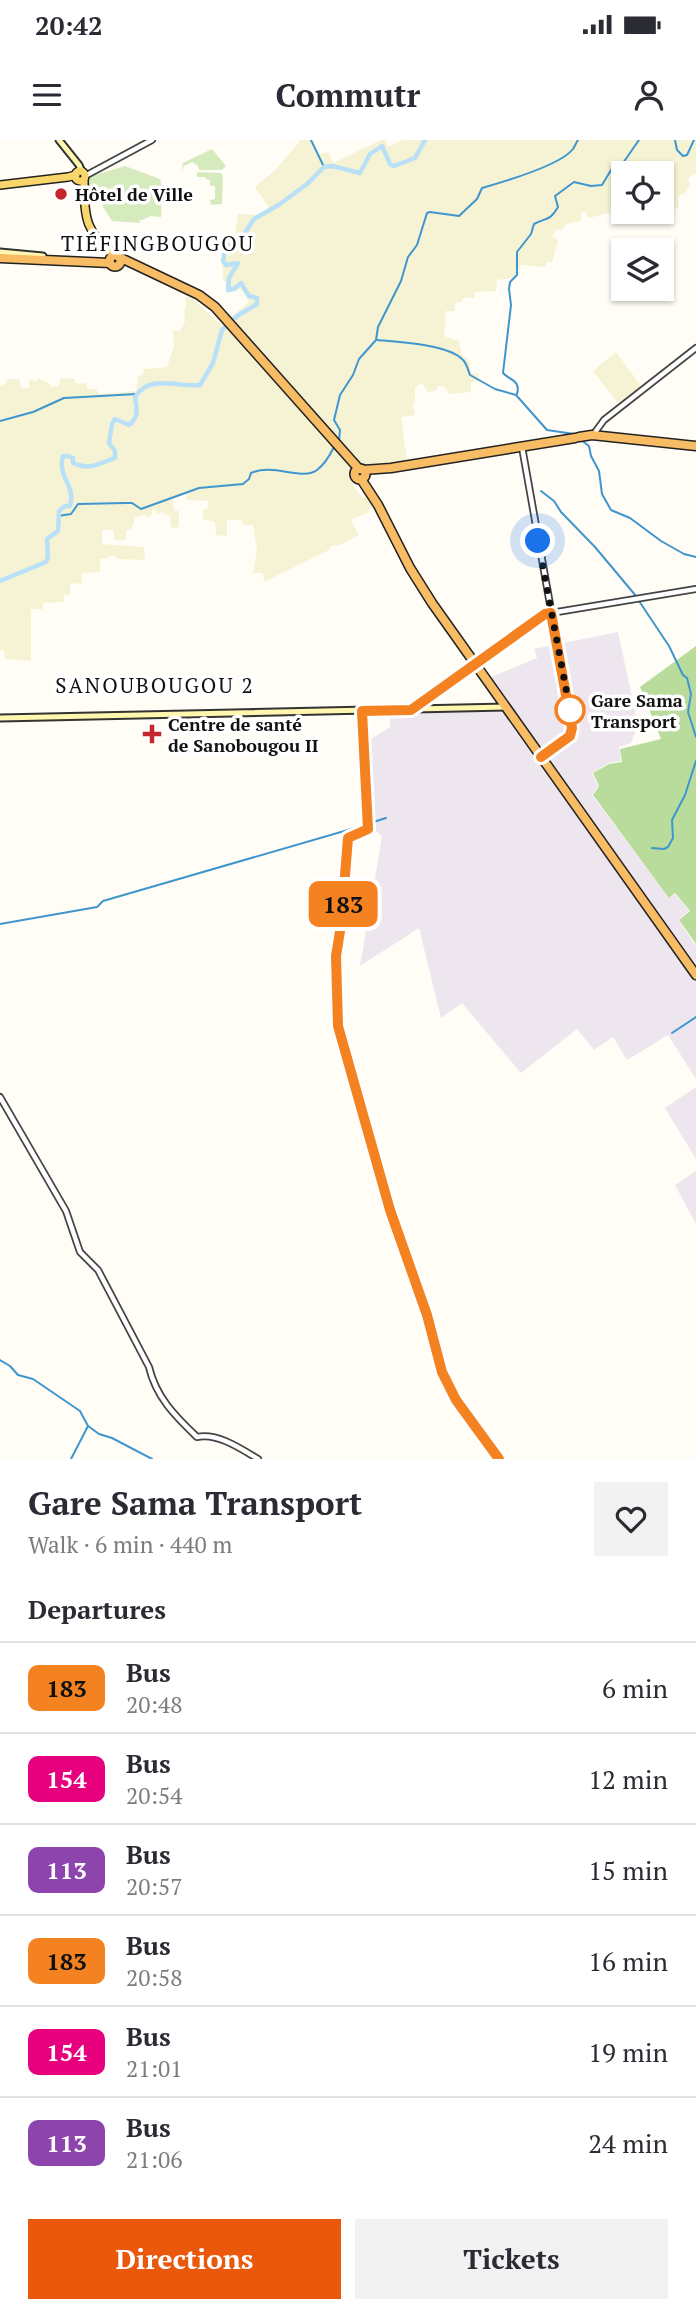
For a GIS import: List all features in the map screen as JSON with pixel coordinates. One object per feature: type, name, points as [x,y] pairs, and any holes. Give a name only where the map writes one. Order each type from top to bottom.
[{"type":"highway","points":[[0,257],[115,259],[199,295],[227,323],[361,473],[423,589],[696,975]]},
{"type":"highway","points":[[361,473],[592,435],[696,446]]},
{"type":"main road","points":[[59,140],[80,175],[90,230],[115,259]]},
{"type":"main road","points":[[0,185],[80,175]]},
{"type":"main road","points":[[0,718],[506,707]]},
{"type":"street","points":[[80,175],[152,140]]},
{"type":"street","points":[[592,435],[604,420],[696,348]]},
{"type":"street","points":[[522,446],[572,728],[570,736],[541,757]]},
{"type":"street","points":[[411,710],[545,614],[696,589]]},
{"type":"street","points":[[362,711],[368,829],[348,838],[336,956],[338,1026],[390,1210],[427,1315],[442,1372],[456,1400],[499,1459]]},
{"type":"street","points":[[0,1097],[66,1210],[80,1252],[97,1270],[149,1367],[152,1381],[163,1401],[197,1437],[206,1435],[229,1443],[258,1459]]},
{"type":"shaded area","points":[[301,140],[310,140],[317,155],[328,152],[333,163],[381,140],[385,140],[388,147],[403,140],[696,140],[696,173],[688,178],[690,185],[685,193],[678,196],[679,207],[674,209],[674,161],[611,161],[611,213],[588,218],[585,211],[581,212],[581,221],[566,224],[562,231],[557,229],[552,237],[558,240],[552,263],[547,262],[545,267],[520,265],[519,271],[512,278],[497,280],[496,291],[475,292],[474,298],[464,297],[462,302],[455,303],[455,311],[446,311],[444,336],[459,341],[462,355],[469,360],[471,373],[479,374],[477,381],[471,382],[471,392],[449,394],[445,387],[437,386],[437,390],[428,392],[422,383],[415,387],[415,415],[401,417],[407,460],[366,467],[360,464],[348,475],[356,490],[363,498],[367,496],[373,507],[369,512],[351,520],[359,535],[338,546],[333,545],[329,550],[264,582],[263,573],[253,573],[257,550],[253,525],[243,525],[242,520],[227,520],[227,536],[216,535],[215,522],[203,519],[203,509],[207,509],[209,501],[188,500],[185,494],[173,499],[174,511],[179,511],[179,527],[171,528],[170,517],[162,512],[157,515],[156,509],[152,510],[152,514],[147,518],[146,515],[135,517],[132,528],[126,531],[126,540],[114,540],[113,530],[102,530],[102,544],[144,547],[145,560],[117,559],[116,556],[100,559],[100,572],[82,573],[82,583],[70,584],[70,594],[64,595],[64,602],[43,603],[43,609],[31,609],[31,661],[5,659],[4,650],[0,650],[0,386],[6,383],[7,379],[19,379],[22,389],[29,388],[29,380],[37,381],[38,378],[50,386],[58,387],[61,378],[75,379],[75,383],[80,384],[87,383],[87,389],[96,389],[99,394],[136,391],[138,376],[143,374],[144,369],[167,367],[174,346],[173,331],[180,331],[185,321],[186,297],[192,298],[221,325],[230,318],[249,302],[241,289],[227,293],[222,261],[226,239],[235,234],[238,214],[263,215],[270,209],[255,187],[276,169]]},
{"type":"shaded area","points":[[616,352],[641,386],[618,403],[593,371]]},
{"type":"shaded area","points":[[618,632],[638,725],[631,743],[619,747],[621,761],[609,763],[592,773],[598,786],[592,795],[669,898],[675,894],[689,911],[678,920],[696,946],[696,1079],[668,1035],[627,1060],[613,1037],[594,1050],[577,1029],[521,1073],[462,1003],[441,1018],[419,928],[360,966],[382,837],[369,823],[365,743],[390,727],[390,713],[502,710],[509,707],[489,678],[537,658],[534,649]]},
{"type":"shaded area","points":[[696,1087],[696,1159],[665,1108]]},
{"type":"shaded area","points":[[696,1171],[696,1224],[675,1185]]},
{"type":"green space","points":[[212,149],[226,166],[222,170],[199,170],[192,162],[184,166],[182,171],[183,163]]},
{"type":"green space","points":[[125,166],[160,179],[161,217],[151,216],[139,221],[140,223],[112,221],[97,197],[88,197],[89,179],[92,176]]},
{"type":"green space","points":[[197,172],[221,173],[222,204],[211,205],[210,200],[215,199],[215,186],[210,186],[210,180],[205,177],[197,177]]},
{"type":"green space","points":[[696,646],[696,944],[679,920],[690,911],[675,893],[669,898],[593,795],[599,786],[593,773],[609,764],[622,762],[620,749],[661,739],[640,687]]},
{"type":"waterway","points":[[311,140],[324,167]]},
{"type":"waterway","points":[[0,581],[46,562],[47,539],[58,531],[59,511],[70,506],[71,492],[62,470],[63,456],[73,458],[73,463],[84,466],[115,458],[115,451],[109,443],[112,424],[115,419],[129,425],[135,419],[135,397],[141,390],[157,383],[200,385],[213,363],[222,330],[237,316],[257,304],[257,298],[249,296],[241,283],[228,290],[229,278],[238,263],[226,265],[223,261],[230,245],[241,239],[254,219],[307,184],[324,167],[332,166],[360,173],[370,154],[382,146],[390,164],[394,166],[415,158],[425,140]]},
{"type":"waterway","points":[[339,440],[340,430],[334,420],[340,395],[353,375],[359,359],[376,340],[378,327],[401,281],[408,257],[417,245],[427,213],[459,216],[477,199],[482,188],[557,161],[567,155],[578,140]]},
{"type":"waterway","points":[[517,394],[516,383],[503,373],[511,305],[509,289],[510,282],[517,275],[517,252],[531,234],[534,224],[555,212],[558,207],[555,196],[574,182],[591,186],[602,185],[614,165],[623,163],[639,140]]},
{"type":"waterway","points":[[675,140],[677,150],[683,156],[687,155],[694,140]]},
{"type":"waterway","points":[[377,340],[446,350],[464,362],[470,375],[495,389],[516,395],[547,430],[574,434]]},
{"type":"waterway","points":[[0,421],[33,412],[64,398],[137,394]]},
{"type":"waterway","points":[[581,440],[589,446],[599,471],[602,494],[611,510],[630,518],[684,554],[696,557]]},
{"type":"waterway","points":[[58,516],[71,514],[78,504],[132,503],[141,509],[199,488],[243,484],[251,473],[260,470],[311,473],[322,465],[334,447]]},
{"type":"waterway","points":[[541,491],[554,501],[636,596]]},
{"type":"waterway","points":[[639,601],[687,678],[691,694],[688,712],[696,737]]},
{"type":"waterway","points":[[652,848],[664,849],[673,838],[672,820],[685,795],[696,761]]},
{"type":"waterway","points":[[370,823],[386,818]]},
{"type":"waterway","points":[[0,924],[97,907],[103,901],[365,825]]},
{"type":"waterway","points":[[672,1033],[696,1017]]},
{"type":"waterway","points":[[0,1360],[18,1375],[33,1379],[80,1411],[88,1426],[99,1434],[152,1459]]},
{"type":"waterway","points":[[71,1459],[88,1426]]},
{"type":"bus line","name":"183","points":[[499,1459],[456,1400],[442,1372],[427,1315],[390,1210],[338,1026],[336,956],[348,838],[368,829],[362,711],[411,710],[545,614],[551,613],[572,733],[541,757]]},
{"type":"place","name":"Hôtel de Ville","points":[[61,194]]},
{"type":"place","name":"Gare Sama Transport","points":[[570,710]]},
{"type":"place","name":"Centre de santé de Sanobougou II","points":[[152,734]]},
{"type":"district","name":"TIÉFINGBOUGOU","points":[[158,243]]},
{"type":"district","name":"SANOUBOUGOU 2","points":[[155,685]]},
{"type":"route","points":[[538,541],[570,710]]}]
